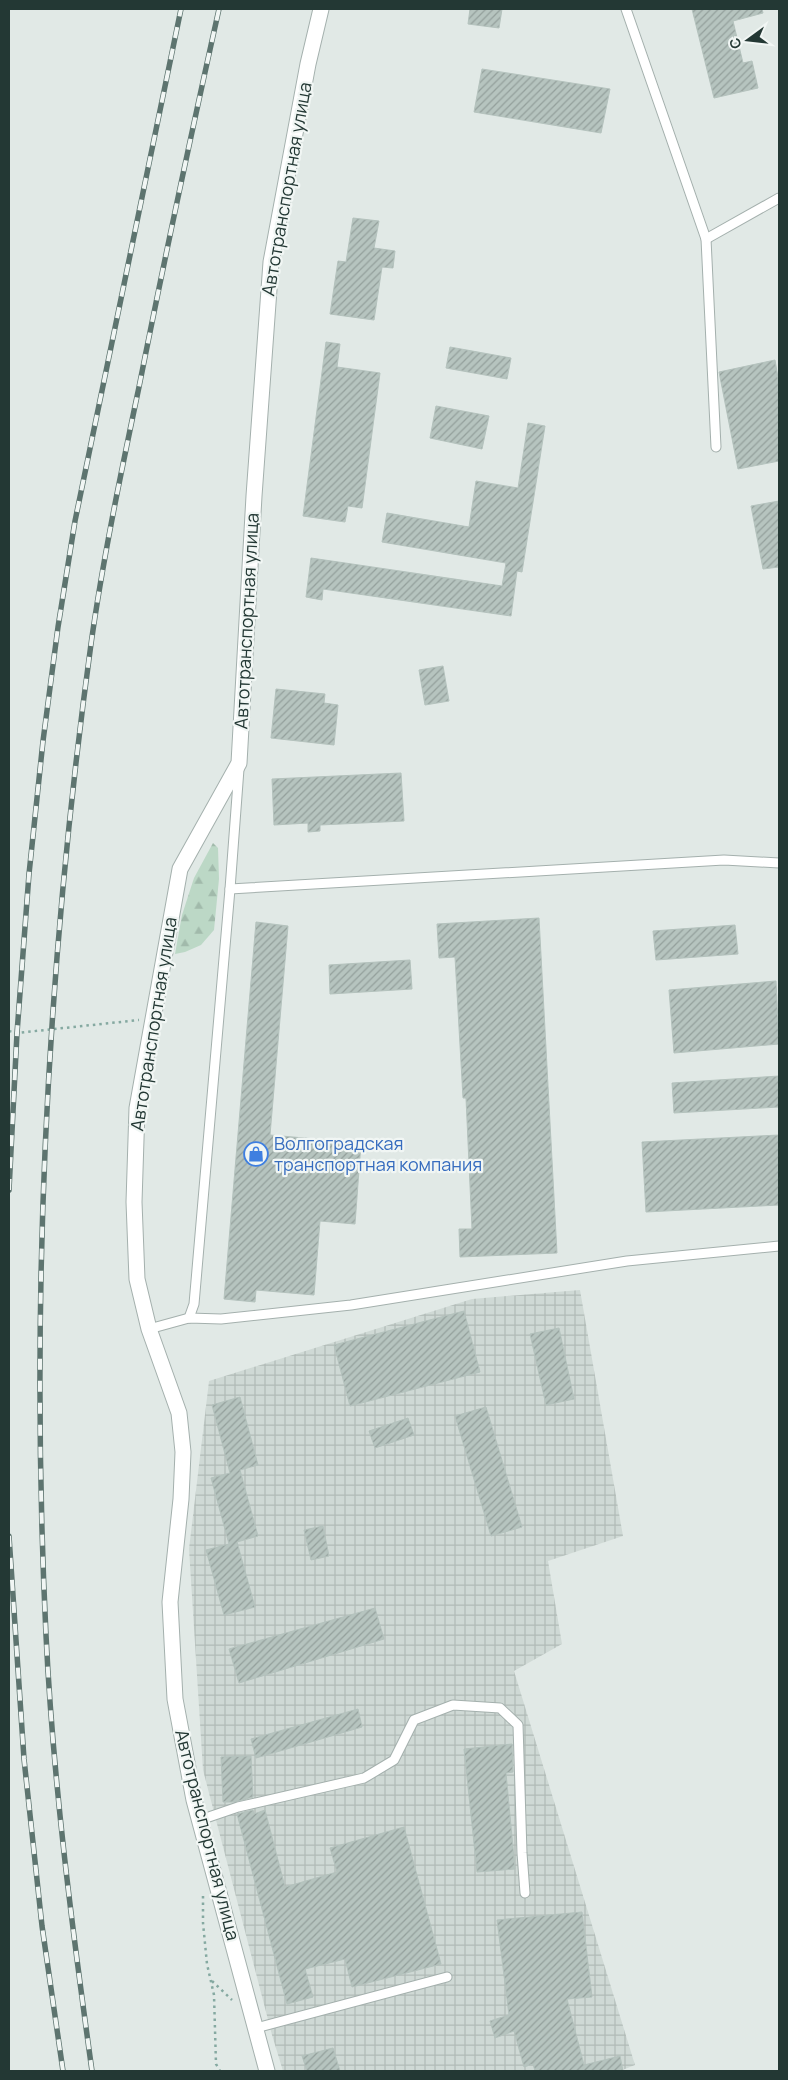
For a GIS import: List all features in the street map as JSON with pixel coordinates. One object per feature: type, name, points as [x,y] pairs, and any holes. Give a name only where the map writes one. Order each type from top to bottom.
[{"type":"street","name":"Автотранспортная улица","points":[[268,2071],[200,1820],[175,1699],[170,1602],[182,1499],[184,1452],[179,1413],[149,1328],[138,1279],[134,1202],[137,1108],[180,869],[239,763],[254,486],[271,262],[293,142],[321,9]]},
{"type":"lane","points":[[626,9],[706,239],[716,447]]},
{"type":"lane","points":[[706,239],[779,198]]},
{"type":"lane","points":[[189,1318],[194,1304],[239,763]]},
{"type":"lane","points":[[230,889],[724,860],[779,863]]},
{"type":"lane","points":[[149,1328],[189,1318],[221,1319],[351,1305],[627,1261],[779,1246]]},
{"type":"lane","points":[[200,1820],[238,1807],[364,1778],[394,1760],[414,1720],[453,1705],[500,1708],[518,1725],[522,1853],[526,1893]]},
{"type":"lane","points":[[256,2028],[447,1977]]},
{"type":"path","points":[[9,1031],[17,1033],[152,1019]]},
{"type":"path","points":[[203,1890],[203,1922],[207,1964],[214,1995],[216,2064],[220,2071]]},
{"type":"shaded area","points":[[580,1290],[623,1536],[548,1561],[562,1644],[514,1671],[635,2065],[620,2071],[283,2071],[203,1770],[189,1549],[209,1381],[472,1299]]},
{"type":"green space","points":[[213,843],[218,848],[219,879],[214,930],[201,945],[175,954],[182,915],[194,878]]},
{"type":"building","points":[[470,9],[502,9],[499,28],[468,24]]},
{"type":"building","points":[[692,9],[762,9],[763,13],[733,21],[743,63],[752,61],[758,88],[714,98]]},
{"type":"building","points":[[482,69],[610,89],[601,133],[474,112]]},
{"type":"building","points":[[353,218],[379,221],[374,248],[395,251],[393,268],[382,267],[374,320],[330,314],[338,261],[346,262]]},
{"type":"building","points":[[326,342],[340,344],[337,367],[380,373],[362,508],[348,506],[345,522],[303,516]]},
{"type":"building","points":[[450,347],[511,358],[507,379],[446,368]]},
{"type":"building","points":[[775,360],[779,384],[779,461],[738,469],[719,372]]},
{"type":"building","points":[[436,406],[489,416],[482,449],[430,438]]},
{"type":"building","points":[[528,423],[545,426],[522,572],[517,571],[511,616],[323,589],[322,600],[306,597],[311,558],[502,586],[506,563],[382,542],[387,513],[469,527],[476,481],[518,488]]},
{"type":"building","points":[[779,501],[779,567],[763,569],[751,506]]},
{"type":"building","points":[[443,666],[449,701],[425,705],[419,670]]},
{"type":"building","points":[[276,689],[325,694],[324,703],[338,705],[334,745],[271,738]]},
{"type":"building","points":[[401,773],[404,821],[320,825],[320,831],[308,832],[308,823],[274,825],[272,779]]},
{"type":"building","points":[[539,918],[557,1253],[460,1257],[459,1229],[472,1229],[466,1098],[463,1098],[455,957],[439,958],[437,924]]},
{"type":"building","points":[[256,922],[288,926],[270,1135],[361,1143],[355,1224],[320,1221],[314,1295],[256,1290],[255,1302],[224,1299]]},
{"type":"building","points":[[735,925],[738,954],[656,960],[653,931]]},
{"type":"building","points":[[410,960],[412,989],[330,994],[329,965]]},
{"type":"building","points":[[776,981],[779,1044],[674,1053],[669,990]]},
{"type":"building","points":[[779,1076],[779,1107],[674,1113],[672,1083]]},
{"type":"building","points":[[779,1135],[779,1205],[646,1212],[642,1142]]},
{"type":"building","points":[[464,1311],[480,1372],[350,1406],[334,1345]]},
{"type":"building","points":[[559,1328],[574,1399],[546,1405],[530,1334]]},
{"type":"building","points":[[240,1397],[258,1465],[240,1470],[258,1536],[237,1542],[255,1607],[224,1615],[206,1550],[229,1544],[211,1478],[230,1473],[212,1405]]},
{"type":"building","points":[[486,1407],[522,1527],[491,1536],[455,1416]]},
{"type":"building","points":[[408,1418],[414,1435],[375,1448],[369,1431]]},
{"type":"building","points":[[323,1526],[329,1556],[311,1560],[304,1530]]},
{"type":"building","points":[[375,1608],[384,1639],[239,1683],[229,1649]]},
{"type":"building","points":[[358,1709],[362,1727],[256,1758],[251,1739]]},
{"type":"building","points":[[512,1744],[513,1772],[506,1773],[515,1869],[477,1872],[464,1749]]},
{"type":"building","points":[[251,1756],[253,1797],[234,1802],[223,1802],[221,1757]]},
{"type":"building","points":[[253,1810],[254,1814],[265,1810],[285,1887],[337,1872],[330,1848],[404,1827],[441,1964],[352,1987],[345,1959],[305,1969],[313,1997],[287,2004],[237,1814]]},
{"type":"building","points":[[582,1912],[592,1997],[567,1999],[584,2065],[620,2056],[623,2071],[535,2071],[533,2064],[524,2067],[514,2031],[495,2038],[490,2021],[509,2015],[497,1920]]},
{"type":"building","points":[[333,2048],[340,2071],[307,2071],[302,2056]]},
{"type":"railway","points":[[9,1190],[17,1033],[29,874],[43,741],[58,627],[75,521],[181,9]]},
{"type":"railway","points":[[92,2071],[58,1799],[49,1690],[41,1511],[41,1262],[53,1014],[75,767],[101,580],[158,293],[219,9]]},
{"type":"railway","points":[[9,1536],[24,1759],[42,1926],[63,2071]]},
{"type":"place","name":"Волгоградская транспортная компания","points":[[256,1154]]}]
